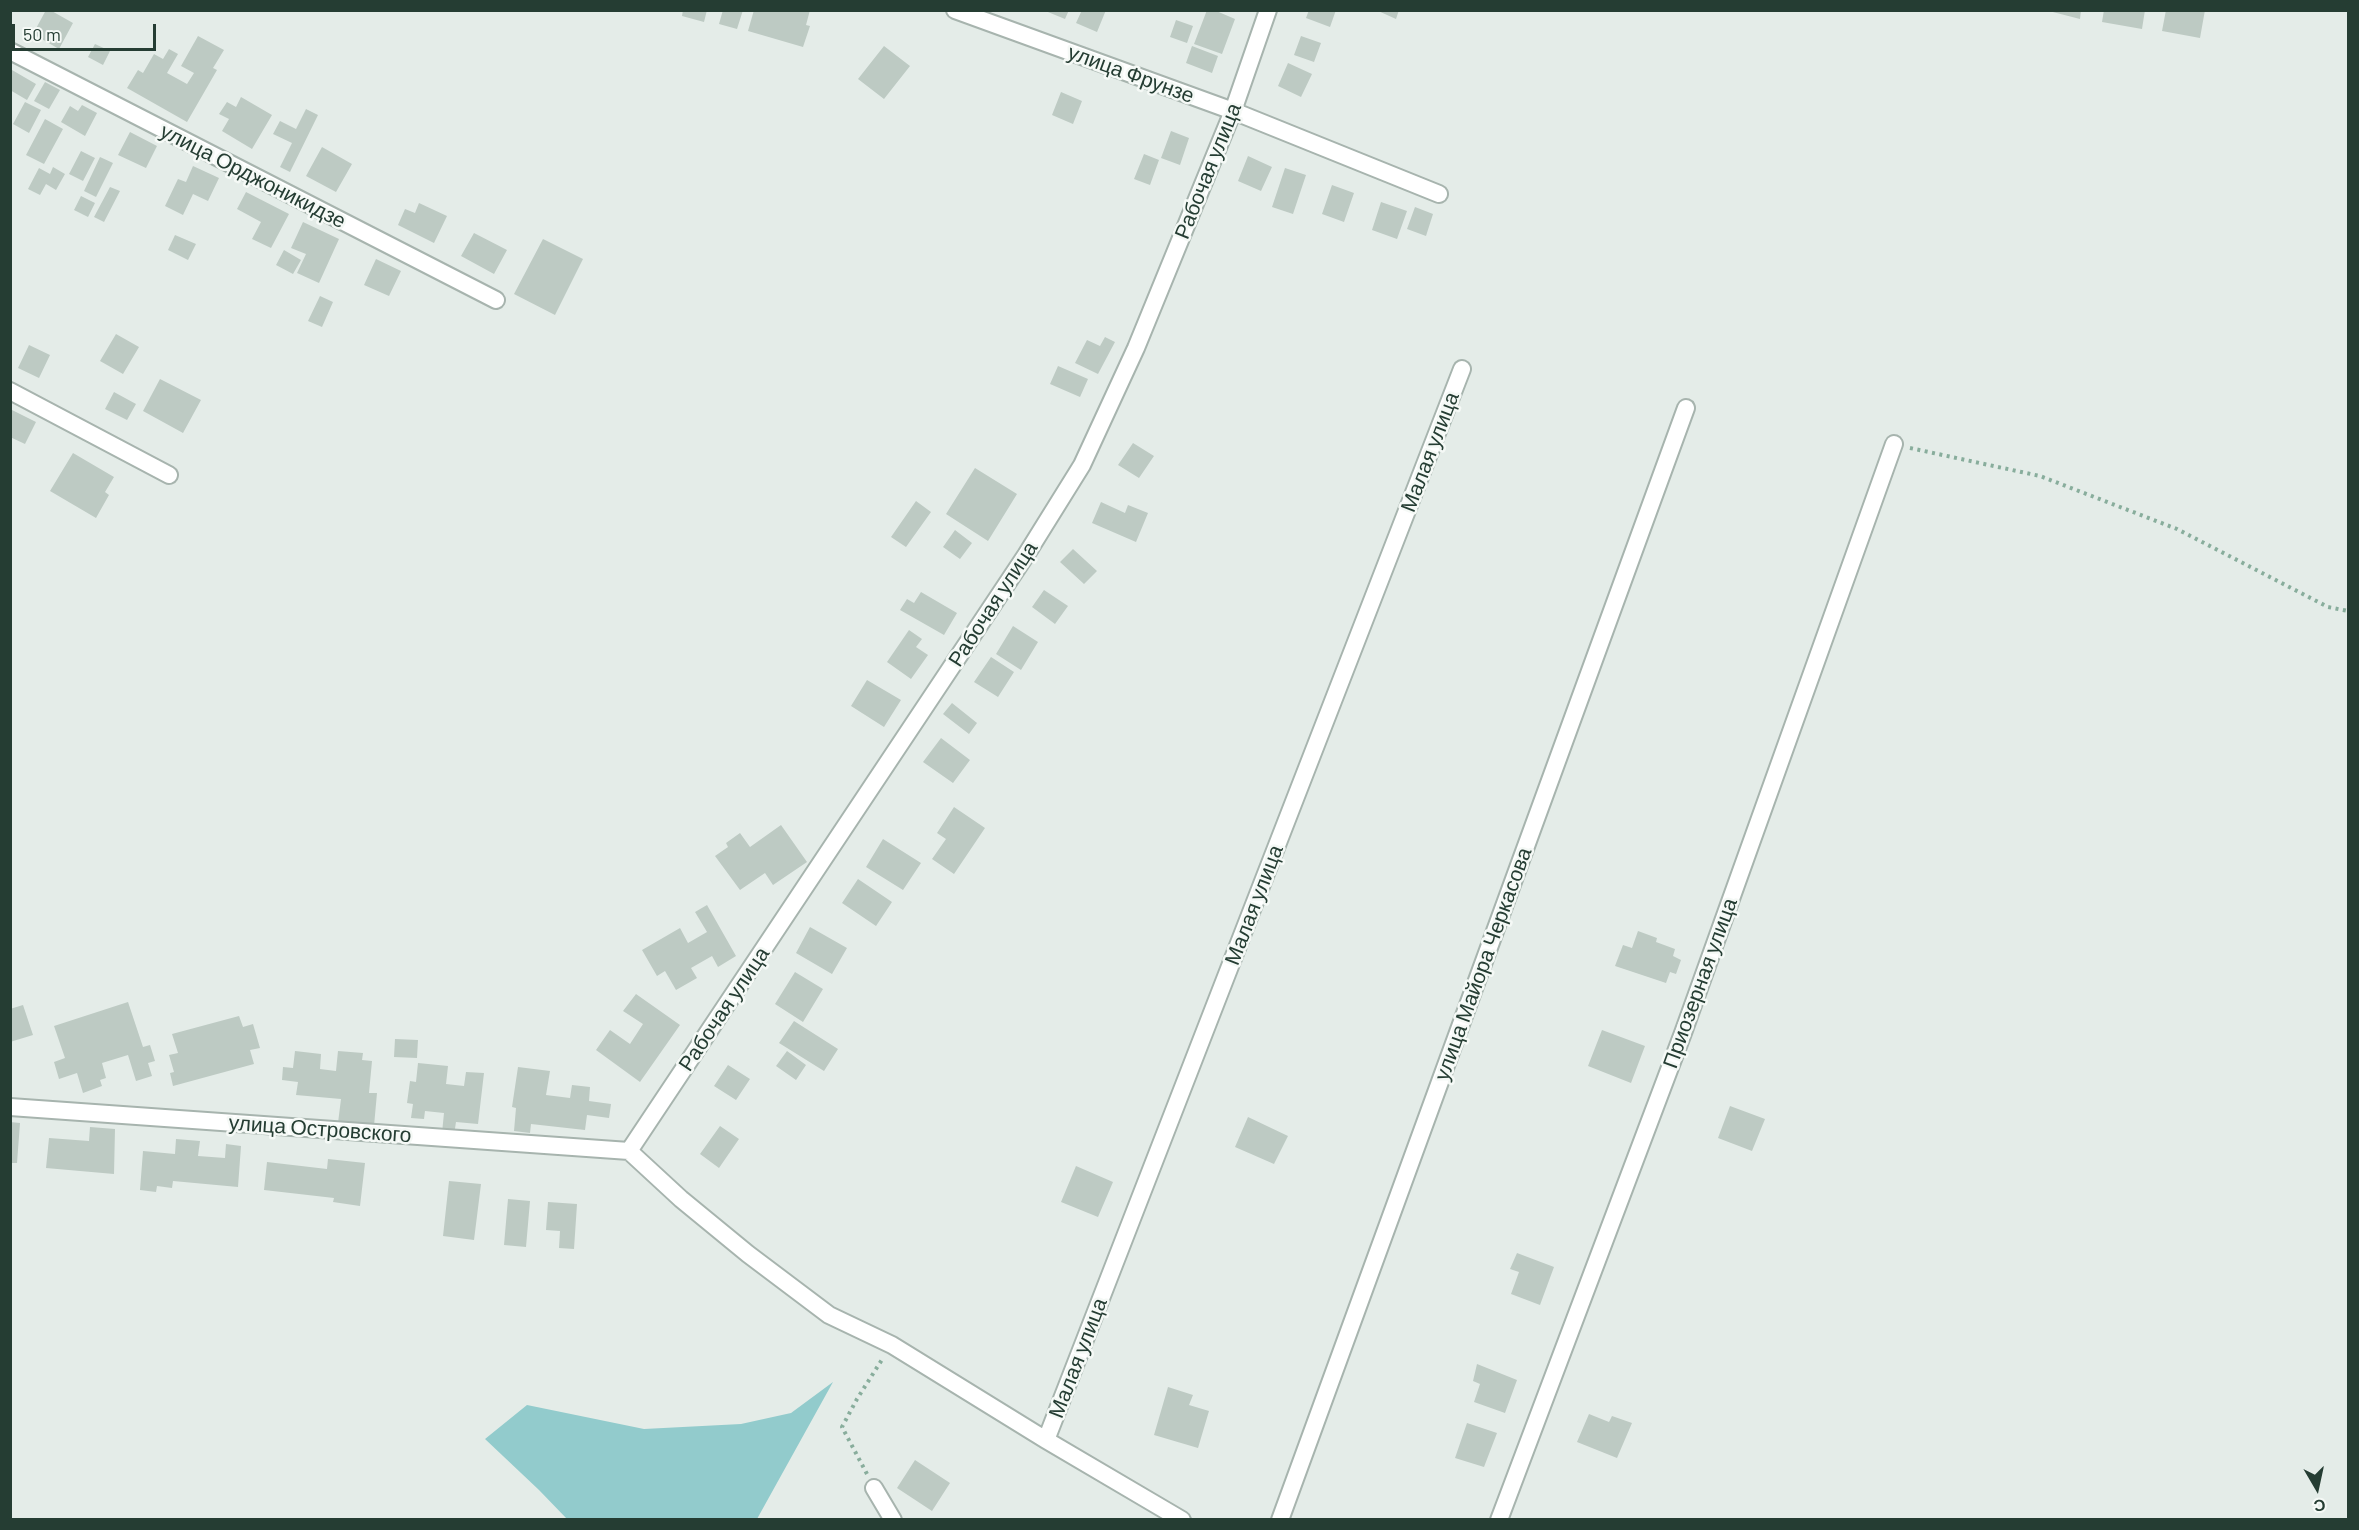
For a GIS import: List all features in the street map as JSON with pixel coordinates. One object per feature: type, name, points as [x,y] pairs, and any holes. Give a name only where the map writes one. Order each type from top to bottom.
[{"type":"street","name":"улица Фрунзе","points":[[955,10],[1233,111],[1439,194]]},
{"type":"street","name":"Рабочая улица","points":[[629,1151],[1026,555],[1082,465],[1137,348],[1233,111],[1268,10]]},
{"type":"street","name":"улица Орджоникидзе","points":[[10,51],[496,300]]},
{"type":"street","name":"Малая улица","points":[[1046,1440],[1462,369]]},
{"type":"street","points":[[10,391],[169,475]]},
{"type":"street","name":"улица Майора Черкасова","points":[[1280,1520],[1686,408]]},
{"type":"street","name":"Приозерная улица","points":[[1499,1520],[1683,1033],[1894,444]]},
{"type":"street","name":"улица Островского","points":[[10,1107],[629,1151]]},
{"type":"street","points":[[629,1151],[681,1199],[748,1254],[829,1315],[892,1345],[1182,1520]]},
{"type":"street","points":[[874,1488],[893,1520]]},
{"type":"path","points":[[1894,444],[2040,476],[2177,529],[2328,607],[2349,611]]},
{"type":"path","points":[[874,1488],[842,1427],[892,1345]]},
{"type":"water","points":[[833,1382],[757,1519],[567,1519],[485,1439],[527,1405],[644,1429],[741,1424],[791,1413]]},
{"type":"building","points":[[46,10],[73,23],[59,49],[33,34]]},
{"type":"building","points":[[683,10],[707,10],[704,22],[682,16]]},
{"type":"building","points":[[723,10],[743,10],[737,29],[719,24]]},
{"type":"building","points":[[754,10],[810,10],[806,25],[810,26],[803,47],[748,31]]},
{"type":"building","points":[[1043,10],[1069,10],[1065,19]]},
{"type":"building","points":[[1082,10],[1106,10],[1097,32],[1076,23]]},
{"type":"building","points":[[1207,10],[1214,10],[1235,19],[1222,54],[1194,44]]},
{"type":"building","points":[[1309,10],[1336,10],[1330,27],[1306,18]]},
{"type":"building","points":[[1376,10],[1399,10],[1396,19]]},
{"type":"building","points":[[2045,10],[2081,10],[2080,19]]},
{"type":"building","points":[[2104,10],[2145,10],[2142,29],[2102,22]]},
{"type":"building","points":[[2166,10],[2205,10],[2200,38],[2162,31]]},
{"type":"building","points":[[1176,20],[1193,26],[1187,43],[1170,37]]},
{"type":"building","points":[[198,36],[224,50],[213,68],[217,70],[187,122],[127,88],[138,70],[143,73],[154,54],[163,59],[169,49],[178,54],[167,73],[187,84],[194,73],[181,66]]},
{"type":"building","points":[[1301,36],[1321,43],[1314,62],[1294,55]]},
{"type":"building","points":[[95,44],[110,51],[103,65],[88,57]]},
{"type":"building","points":[[884,46],[910,66],[884,99],[858,79]]},
{"type":"building","points":[[1192,46],[1218,56],[1212,73],[1186,63]]},
{"type":"building","points":[[1288,63],[1312,74],[1301,97],[1278,86]]},
{"type":"building","points":[[12,70],[36,84],[27,100],[10,90]]},
{"type":"building","points":[[45,82],[60,90],[49,109],[34,101]]},
{"type":"building","points":[[1061,92],[1082,101],[1073,124],[1052,115]]},
{"type":"building","points":[[241,97],[272,115],[252,149],[222,131],[229,119],[219,114],[227,102],[236,107]]},
{"type":"building","points":[[25,102],[41,110],[29,133],[13,124]]},
{"type":"building","points":[[82,105],[97,113],[85,136],[61,122],[70,106],[78,111]]},
{"type":"building","points":[[306,109],[318,115],[290,172],[280,167],[292,143],[273,134],[280,121],[296,129]]},
{"type":"building","points":[[45,119],[63,129],[44,164],[26,155]]},
{"type":"building","points":[[1171,131],[1189,138],[1180,165],[1161,158]]},
{"type":"building","points":[[130,132],[157,146],[146,168],[118,155]]},
{"type":"building","points":[[322,147],[352,164],[336,192],[306,176]]},
{"type":"building","points":[[81,151],[95,158],[83,181],[69,174]]},
{"type":"building","points":[[1144,154],[1159,160],[1150,185],[1134,179]]},
{"type":"building","points":[[1248,156],[1272,167],[1261,191],[1238,181]]},
{"type":"building","points":[[100,157],[113,163],[96,197],[84,191]]},
{"type":"building","points":[[193,166],[219,178],[208,201],[193,194],[183,215],[165,206],[178,179],[186,182]]},
{"type":"building","points":[[53,167],[65,174],[56,190],[46,184],[40,195],[28,189],[39,168],[50,174]]},
{"type":"building","points":[[1285,168],[1306,175],[1293,214],[1272,207]]},
{"type":"building","points":[[1332,185],[1354,193],[1344,222],[1322,214]]},
{"type":"building","points":[[110,187],[120,191],[104,222],[94,217]]},
{"type":"building","points":[[246,192],[289,214],[271,248],[252,239],[261,222],[237,209]]},
{"type":"building","points":[[81,196],[95,203],[88,217],[74,210]]},
{"type":"building","points":[[1381,202],[1407,211],[1397,239],[1372,230]]},
{"type":"building","points":[[419,203],[447,216],[434,243],[398,225],[405,209],[415,213]]},
{"type":"building","points":[[1415,207],[1433,214],[1426,236],[1407,229]]},
{"type":"building","points":[[303,222],[339,239],[319,283],[297,273],[306,254],[291,248]]},
{"type":"building","points":[[474,233],[507,250],[494,274],[461,256]]},
{"type":"building","points":[[175,235],[196,244],[188,260],[168,250]]},
{"type":"building","points":[[543,239],[583,259],[555,315],[514,294]]},
{"type":"building","points":[[284,250],[301,260],[293,274],[276,265]]},
{"type":"building","points":[[376,259],[401,271],[389,296],[364,285]]},
{"type":"building","points":[[320,296],[333,302],[322,327],[308,321]]},
{"type":"building","points":[[116,334],[139,347],[123,374],[100,361]]},
{"type":"building","points":[[1105,337],[1115,342],[1098,374],[1075,363],[1087,340],[1100,346]]},
{"type":"building","points":[[29,345],[50,355],[39,378],[18,368]]},
{"type":"building","points":[[1058,366],[1088,379],[1080,397],[1050,384]]},
{"type":"building","points":[[160,379],[201,400],[183,433],[143,411]]},
{"type":"building","points":[[114,392],[136,404],[127,420],[105,409]]},
{"type":"building","points":[[10,409],[36,422],[25,444],[10,437]]},
{"type":"building","points":[[1133,443],[1154,456],[1139,478],[1118,465]]},
{"type":"building","points":[[73,453],[114,477],[105,492],[109,495],[96,518],[50,491]]},
{"type":"building","points":[[975,468],[1017,494],[988,541],[946,514]]},
{"type":"building","points":[[916,501],[931,512],[906,547],[891,537]]},
{"type":"building","points":[[1101,502],[1125,513],[1128,505],[1148,513],[1136,542],[1092,523]]},
{"type":"building","points":[[955,530],[972,543],[960,559],[943,547]]},
{"type":"building","points":[[1073,549],[1097,571],[1084,584],[1060,562]]},
{"type":"building","points":[[1044,590],[1068,606],[1055,624],[1032,607]]},
{"type":"building","points":[[921,592],[957,613],[944,635],[900,610],[907,599],[914,603]]},
{"type":"building","points":[[1013,626],[1038,642],[1021,670],[996,654]]},
{"type":"building","points":[[909,630],[922,639],[916,647],[928,655],[911,679],[887,662]]},
{"type":"building","points":[[991,657],[1014,672],[998,697],[974,682]]},
{"type":"building","points":[[867,680],[901,700],[884,727],[851,706]]},
{"type":"building","points":[[952,703],[977,723],[969,734],[943,714]]},
{"type":"building","points":[[941,738],[970,760],[953,783],[923,762]]},
{"type":"building","points":[[954,807],[985,828],[954,874],[932,859],[946,839],[937,833]]},
{"type":"building","points":[[781,825],[807,862],[773,885],[765,873],[740,890],[715,856],[728,847],[726,843],[740,833],[750,847]]},
{"type":"building","points":[[883,839],[921,863],[903,890],[866,867]]},
{"type":"building","points":[[858,879],[892,902],[876,926],[842,903]]},
{"type":"building","points":[[707,905],[736,956],[718,967],[712,956],[691,968],[697,978],[676,990],[665,971],[657,976],[642,950],[680,928],[688,943],[707,932],[695,912]]},
{"type":"building","points":[[810,927],[847,948],[832,974],[796,953]]},
{"type":"building","points":[[1638,931],[1657,938],[1656,942],[1675,949],[1673,956],[1681,960],[1676,974],[1670,972],[1666,983],[1615,966],[1623,945],[1632,948]]},
{"type":"building","points":[[795,972],[823,989],[803,1022],[775,1004]]},
{"type":"building","points":[[636,994],[680,1025],[640,1082],[596,1050],[610,1030],[630,1044],[643,1024],[623,1011]]},
{"type":"building","points":[[128,1002],[143,1047],[150,1045],[155,1061],[148,1063],[152,1076],[136,1081],[128,1055],[102,1063],[106,1078],[100,1080],[102,1086],[83,1093],[77,1073],[59,1079],[54,1062],[65,1058],[54,1026]]},
{"type":"building","points":[[23,1005],[33,1035],[10,1042],[10,1009]]},
{"type":"building","points":[[239,1016],[243,1027],[253,1024],[260,1048],[250,1050],[254,1064],[173,1086],[170,1073],[174,1072],[169,1055],[178,1053],[172,1034]]},
{"type":"building","points":[[794,1021],[838,1049],[824,1071],[779,1043]]},
{"type":"building","points":[[1602,1030],[1645,1046],[1631,1083],[1588,1066]]},
{"type":"building","points":[[395,1039],[418,1040],[417,1058],[394,1057]]},
{"type":"building","points":[[295,1051],[321,1054],[320,1069],[336,1071],[338,1051],[363,1053],[362,1060],[372,1061],[369,1093],[377,1093],[374,1126],[338,1123],[341,1099],[296,1095],[298,1082],[282,1080],[283,1067],[293,1068]]},
{"type":"building","points":[[787,1051],[806,1065],[796,1080],[776,1066]]},
{"type":"building","points":[[418,1063],[448,1066],[446,1084],[464,1086],[466,1072],[484,1073],[478,1124],[456,1122],[454,1135],[442,1133],[444,1113],[425,1111],[424,1119],[411,1118],[413,1104],[407,1103],[410,1081],[416,1082]]},
{"type":"building","points":[[728,1065],[750,1079],[736,1100],[714,1086]]},
{"type":"building","points":[[518,1067],[550,1071],[546,1095],[570,1098],[572,1085],[590,1087],[589,1101],[611,1104],[609,1118],[587,1115],[585,1130],[531,1124],[530,1133],[514,1131],[516,1108],[512,1107]]},
{"type":"building","points":[[1730,1106],[1765,1119],[1752,1151],[1718,1138]]},
{"type":"building","points":[[1248,1117],[1288,1136],[1274,1164],[1235,1147]]},
{"type":"building","points":[[10,1122],[20,1123],[17,1163],[10,1163]]},
{"type":"building","points":[[720,1126],[739,1139],[719,1168],[700,1154]]},
{"type":"building","points":[[90,1127],[115,1129],[114,1174],[46,1168],[49,1138],[89,1141]]},
{"type":"building","points":[[176,1139],[200,1141],[198,1156],[225,1158],[226,1144],[241,1146],[238,1187],[173,1181],[172,1188],[157,1186],[156,1192],[140,1190],[143,1151],[175,1154]]},
{"type":"building","points":[[328,1159],[365,1163],[360,1206],[333,1202],[334,1198],[264,1190],[267,1162],[327,1169]]},
{"type":"building","points":[[1076,1166],[1113,1182],[1098,1217],[1061,1202]]},
{"type":"building","points":[[449,1181],[481,1184],[474,1240],[443,1236]]},
{"type":"building","points":[[508,1199],[530,1201],[526,1247],[504,1245]]},
{"type":"building","points":[[548,1202],[577,1204],[574,1249],[559,1248],[560,1231],[546,1230]]},
{"type":"building","points":[[1517,1253],[1554,1267],[1540,1305],[1511,1294],[1519,1272],[1510,1269]]},
{"type":"building","points":[[1477,1364],[1517,1380],[1505,1413],[1474,1402],[1480,1384],[1473,1381]]},
{"type":"building","points":[[1168,1387],[1193,1395],[1189,1405],[1209,1411],[1198,1448],[1154,1435]]},
{"type":"building","points":[[1589,1414],[1609,1422],[1612,1416],[1632,1423],[1617,1458],[1577,1442]]},
{"type":"building","points":[[1467,1423],[1497,1433],[1484,1467],[1455,1458]]},
{"type":"building","points":[[915,1460],[950,1483],[932,1511],[897,1488]]}]
